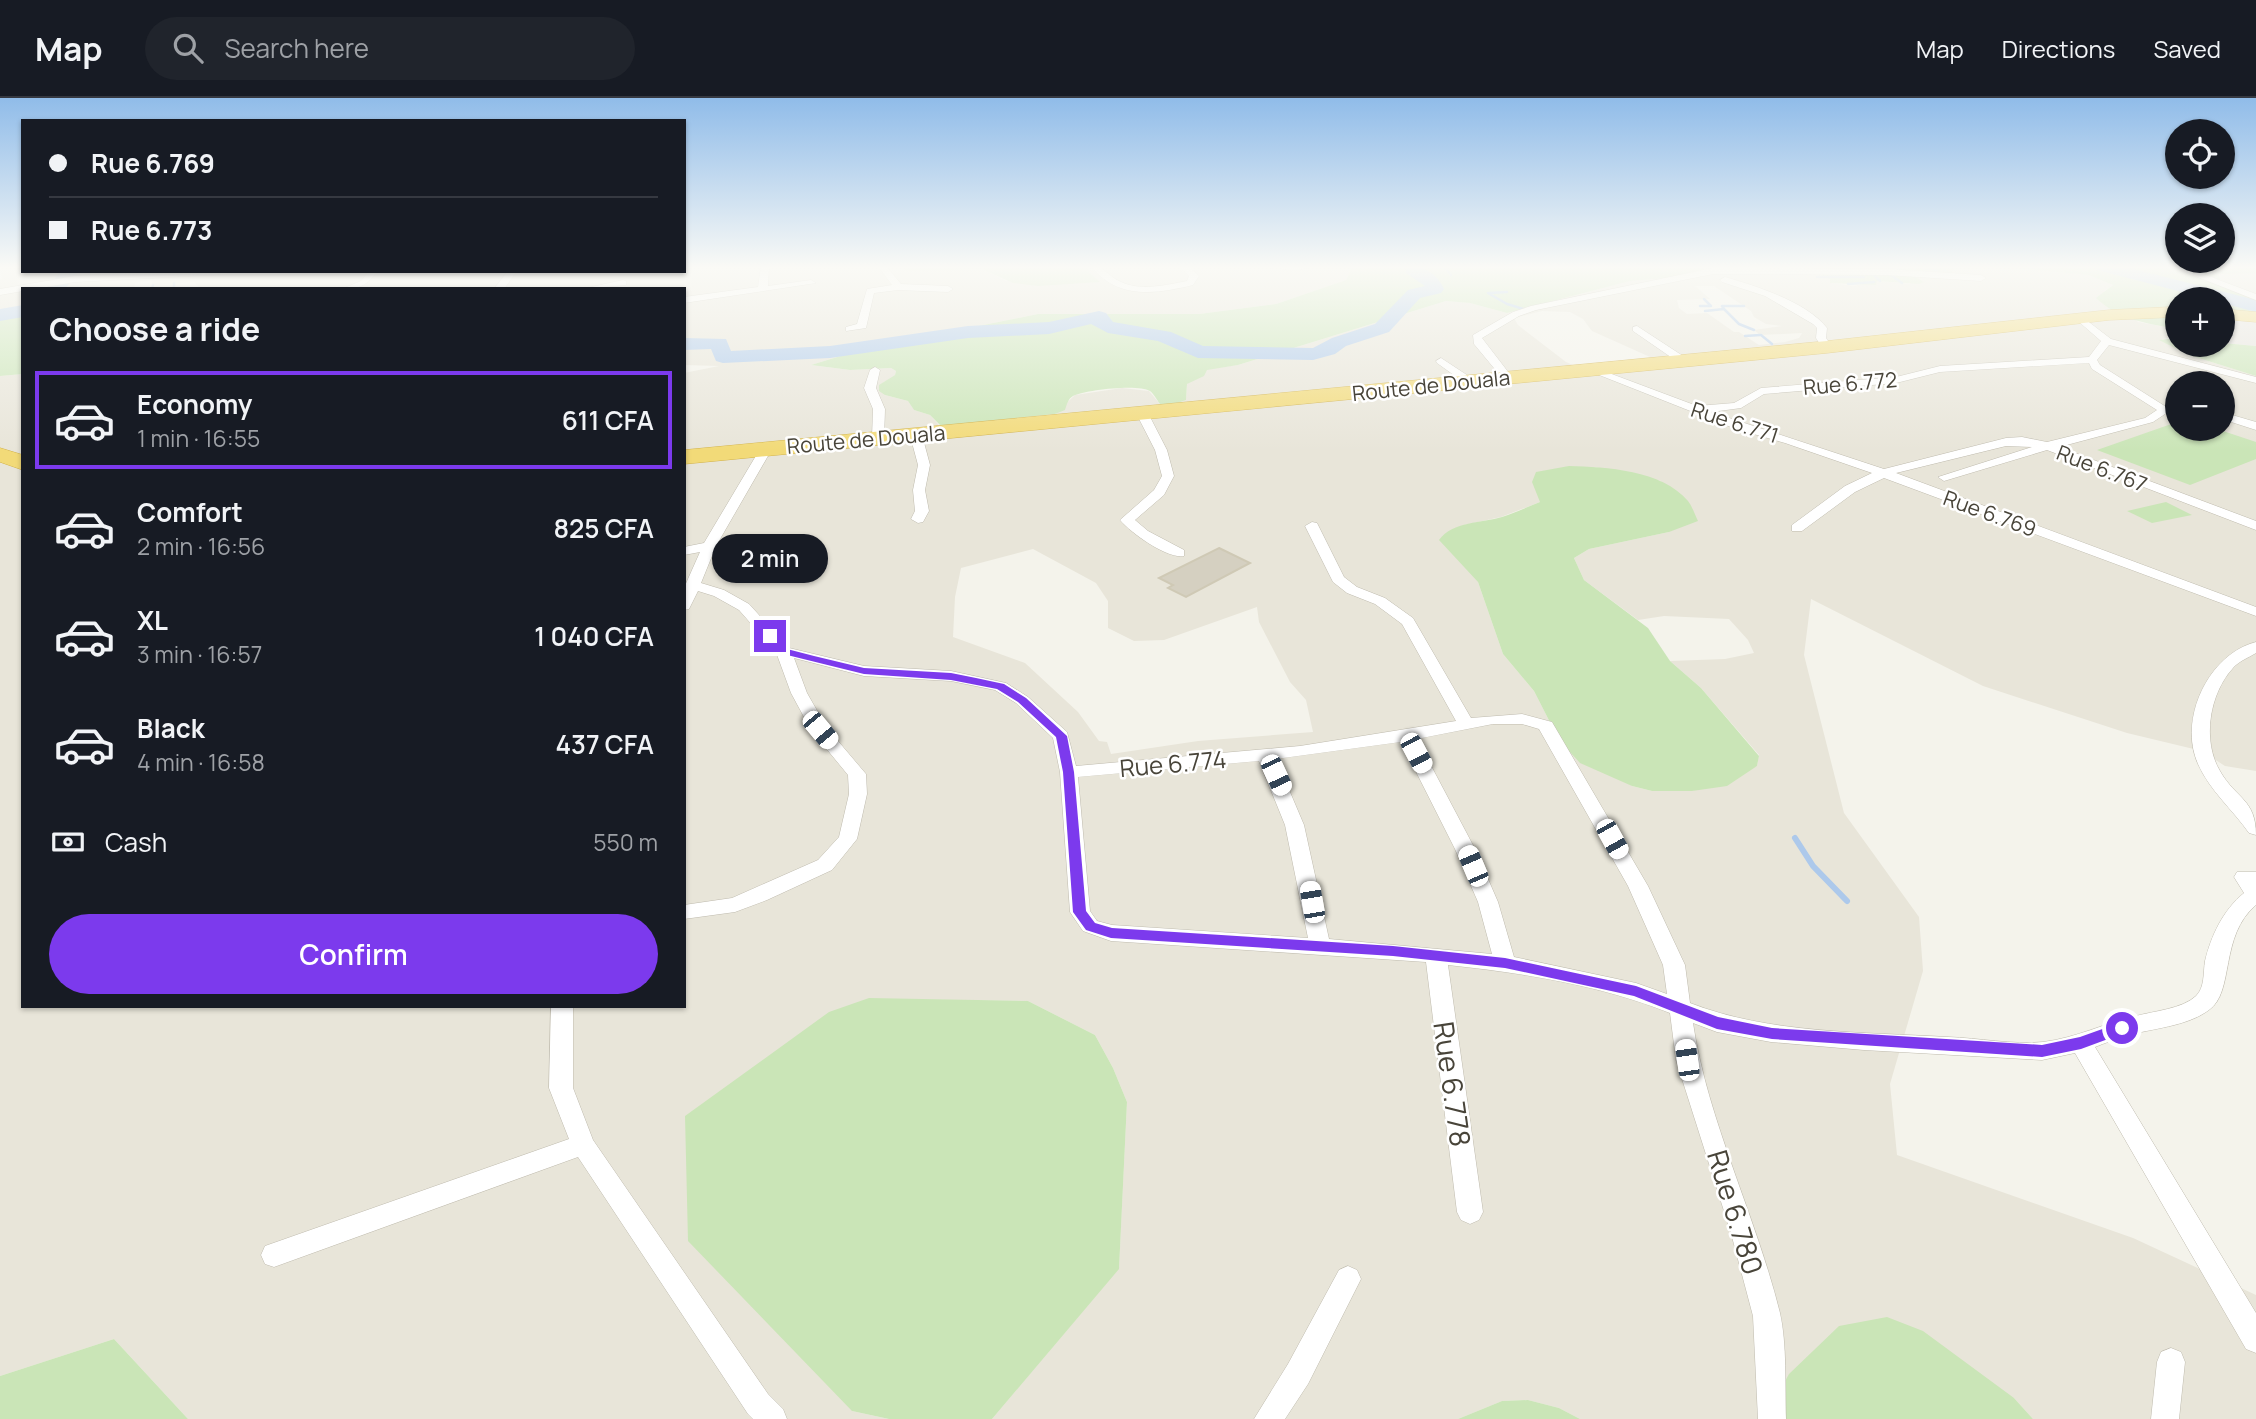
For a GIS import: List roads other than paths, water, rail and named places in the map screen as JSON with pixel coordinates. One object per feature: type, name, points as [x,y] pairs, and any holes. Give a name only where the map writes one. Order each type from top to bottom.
[{"type":"highway","name":"Route de Douala","points":[[686,457],[2000,328]]},
{"type":"highway","points":[[0,455],[21,462]]},
{"type":"street","points":[[850,329],[855,328]]},
{"type":"street","points":[[1494,328],[1478,337],[1479,344],[1507,377]]},
{"type":"street","points":[[1822,328],[1821,338],[1827,346]]},
{"type":"street","points":[[2091,328],[2107,341],[2256,380]]},
{"type":"street","points":[[1637,329],[1682,360]]},
{"type":"street","points":[[2107,341],[2092,360],[2096,367],[2165,405]]},
{"type":"street","name":"Rue 6.772","points":[[1695,410],[1737,406],[1761,391],[1896,380],[1940,369],[2092,360]]},
{"type":"street","points":[[1441,361],[1469,381]]},
{"type":"street","name":"Rue 6.771","points":[[1589,369],[1740,427],[1788,440],[1882,473]]},
{"type":"street","points":[[875,370],[870,395],[879,409],[878,438]]},
{"type":"street","name":"Rue 6.767","points":[[2047,446],[2149,420],[2163,414],[2165,410],[2161,405]]},
{"type":"street","points":[[1142,414],[1161,450],[1168,476],[1159,492],[1127,520],[1143,534],[1179,552]]},
{"type":"street","points":[[2235,419],[2256,426]]},
{"type":"street","points":[[916,435],[924,465],[919,490],[922,511],[918,519]]},
{"type":"street","name":"Rue 6.769","points":[[1882,473],[2006,442],[2022,441],[2047,446]]},
{"type":"street","points":[[1944,477],[2047,446]]},
{"type":"street","name":"Rue 6.767","points":[[2047,446],[2256,526]]},
{"type":"street","points":[[686,601],[709,546],[766,449]]},
{"type":"street","points":[[1797,528],[1850,489],[1882,473]]},
{"type":"street","name":"Rue 6.769","points":[[1882,473],[2256,612]]},
{"type":"street","points":[[1312,526],[1338,579],[1352,590],[1380,601],[1408,621],[1466,724]]},
{"type":"street","points":[[686,551],[709,546]]},
{"type":"street","points":[[686,912],[735,905],[825,865],[848,839],[858,794],[857,774],[820,730],[799,693],[783,651],[744,607],[719,593],[693,585]]},
{"type":"street","points":[[2256,647],[2228,664],[2206,704],[2200,732],[2202,751],[2210,772],[2256,829]]},
{"type":"street","points":[[783,651],[864,671],[951,677],[1000,686],[1022,700],[1061,736],[1069,772],[1080,912],[1090,926],[1111,933],[1436,955],[1505,963],[1636,991],[1717,1023],[1772,1033],[2042,1051],[2081,1043],[2122,1028],[2183,1013],[2203,1004],[2212,992],[2225,932],[2239,908],[2255,895],[2252,876]]},
{"type":"street","name":"Rue 6.774","points":[[1069,772],[1335,749],[1466,724],[1523,718],[1536,720],[1546,726],[1600,816],[1659,927],[1674,965],[1680,1009]]},
{"type":"street","points":[[1407,736],[1465,849],[1488,902],[1505,963]]},
{"type":"street","points":[[1265,755],[1291,807],[1304,858],[1320,947]]},
{"type":"street","name":"Rue 6.778","points":[[1436,955],[1470,1212]]},
{"type":"street","points":[[562,1008],[562,1088],[583,1146],[758,1404],[773,1419]]},
{"type":"street","name":"Rue 6.780","points":[[1680,1009],[1687,1060],[1744,1233],[1767,1316],[1772,1419]]},
{"type":"street","points":[[2081,1043],[2256,1339]]},
{"type":"street","points":[[274,1255],[583,1146]]},
{"type":"street","points":[[1268,1419],[1298,1374],[1348,1279]]},
{"type":"street","points":[[2165,1419],[2171,1362]]},
{"type":"waterway","points":[[686,344],[719,343],[723,357],[830,352],[968,332],[1051,328]]},
{"type":"waterway","points":[[1112,328],[1164,336],[1174,342],[1191,346],[1198,352],[1313,354],[1382,328]]},
{"type":"waterway","points":[[1748,328],[1754,330]]},
{"type":"waterway","points":[[1745,336],[1760,335]]},
{"type":"waterway","points":[[1761,335],[1772,344]]},
{"type":"waterway","points":[[1795,838],[1813,866],[1847,901]]}]
